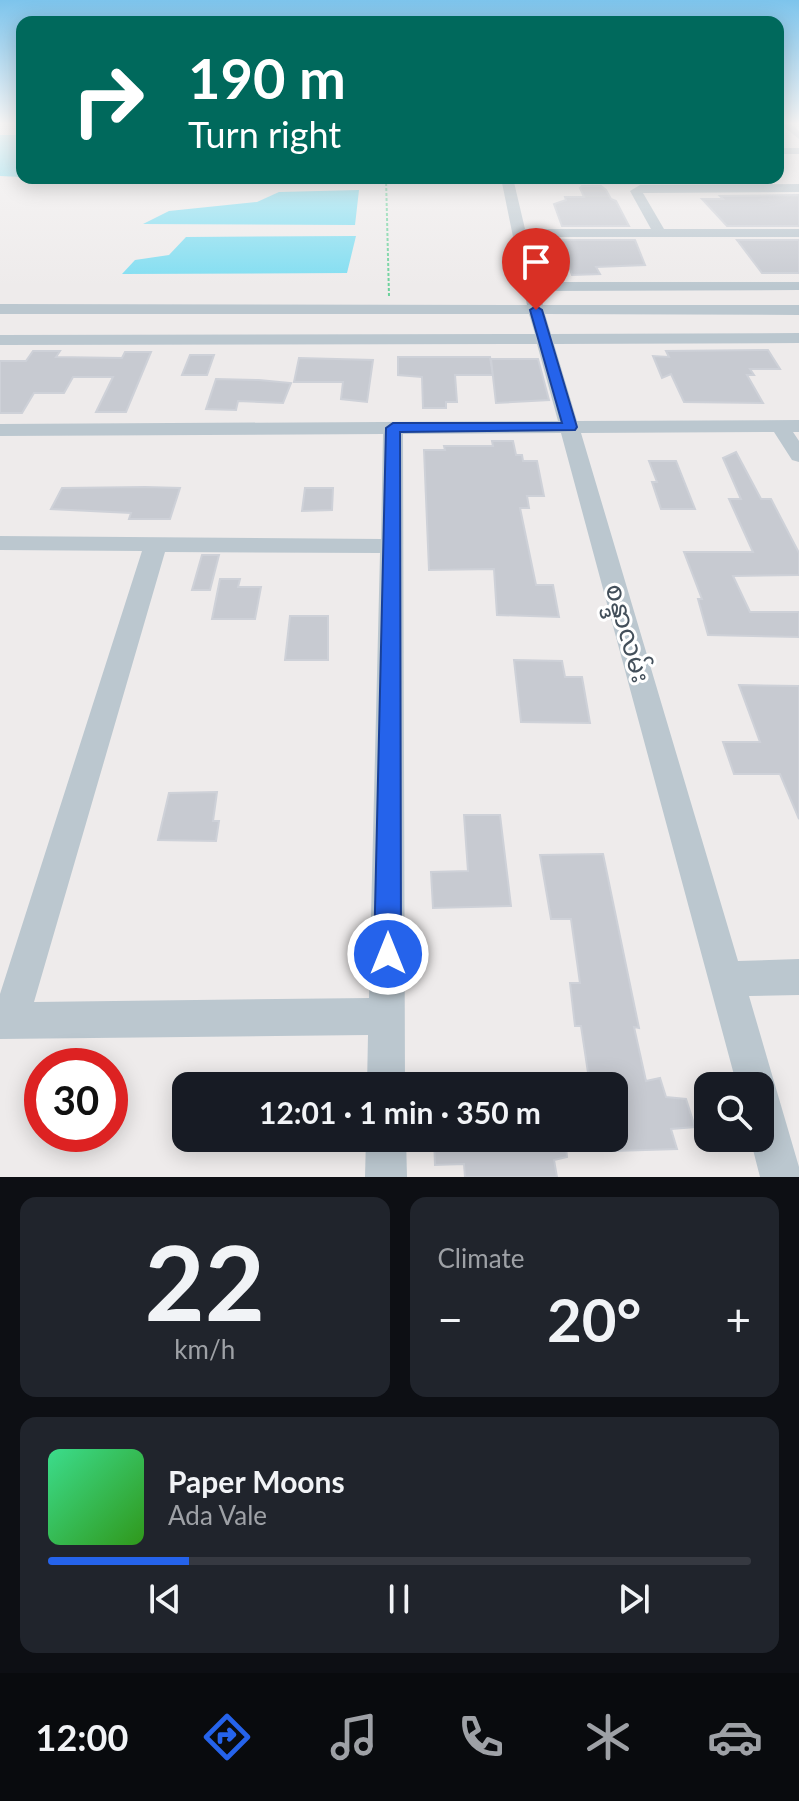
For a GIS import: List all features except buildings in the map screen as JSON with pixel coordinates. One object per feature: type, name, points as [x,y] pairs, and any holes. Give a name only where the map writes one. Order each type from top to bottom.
[{"type":"street","name":"စန္ဒာလမ်း","points":[[509,184],[534,298],[752,1072]]},
{"type":"street","points":[[635,184],[640,189],[799,188]]},
{"type":"street","points":[[640,189],[636,191],[660,233]]},
{"type":"street","points":[[521,233],[799,233]]},
{"type":"street","points":[[0,309],[389,310],[534,298],[799,286]]},
{"type":"street","points":[[534,298],[799,310]]},
{"type":"street","points":[[0,340],[799,338]]},
{"type":"street","points":[[0,430],[789,426],[799,456]]},
{"type":"street","points":[[386,1072],[393,428]]},
{"type":"street","points":[[0,543],[391,546]]},
{"type":"street","points":[[156,544],[5,1020],[387,1016]]},
{"type":"street","points":[[725,979],[799,977]]},
{"type":"street","points":[[386,1152],[386,1177]]},
{"type":"street","points":[[774,1152],[781,1177]]},
{"type":"path","points":[[386,184],[389,310]]},
{"type":"water","points":[[359,190],[355,225],[143,224],[169,211],[257,202],[279,192]]},
{"type":"water","points":[[356,236],[347,273],[122,274],[135,260],[169,255],[186,237]]},
{"type":"route","points":[[388,954],[393,428],[570,427],[536,310]]}]
